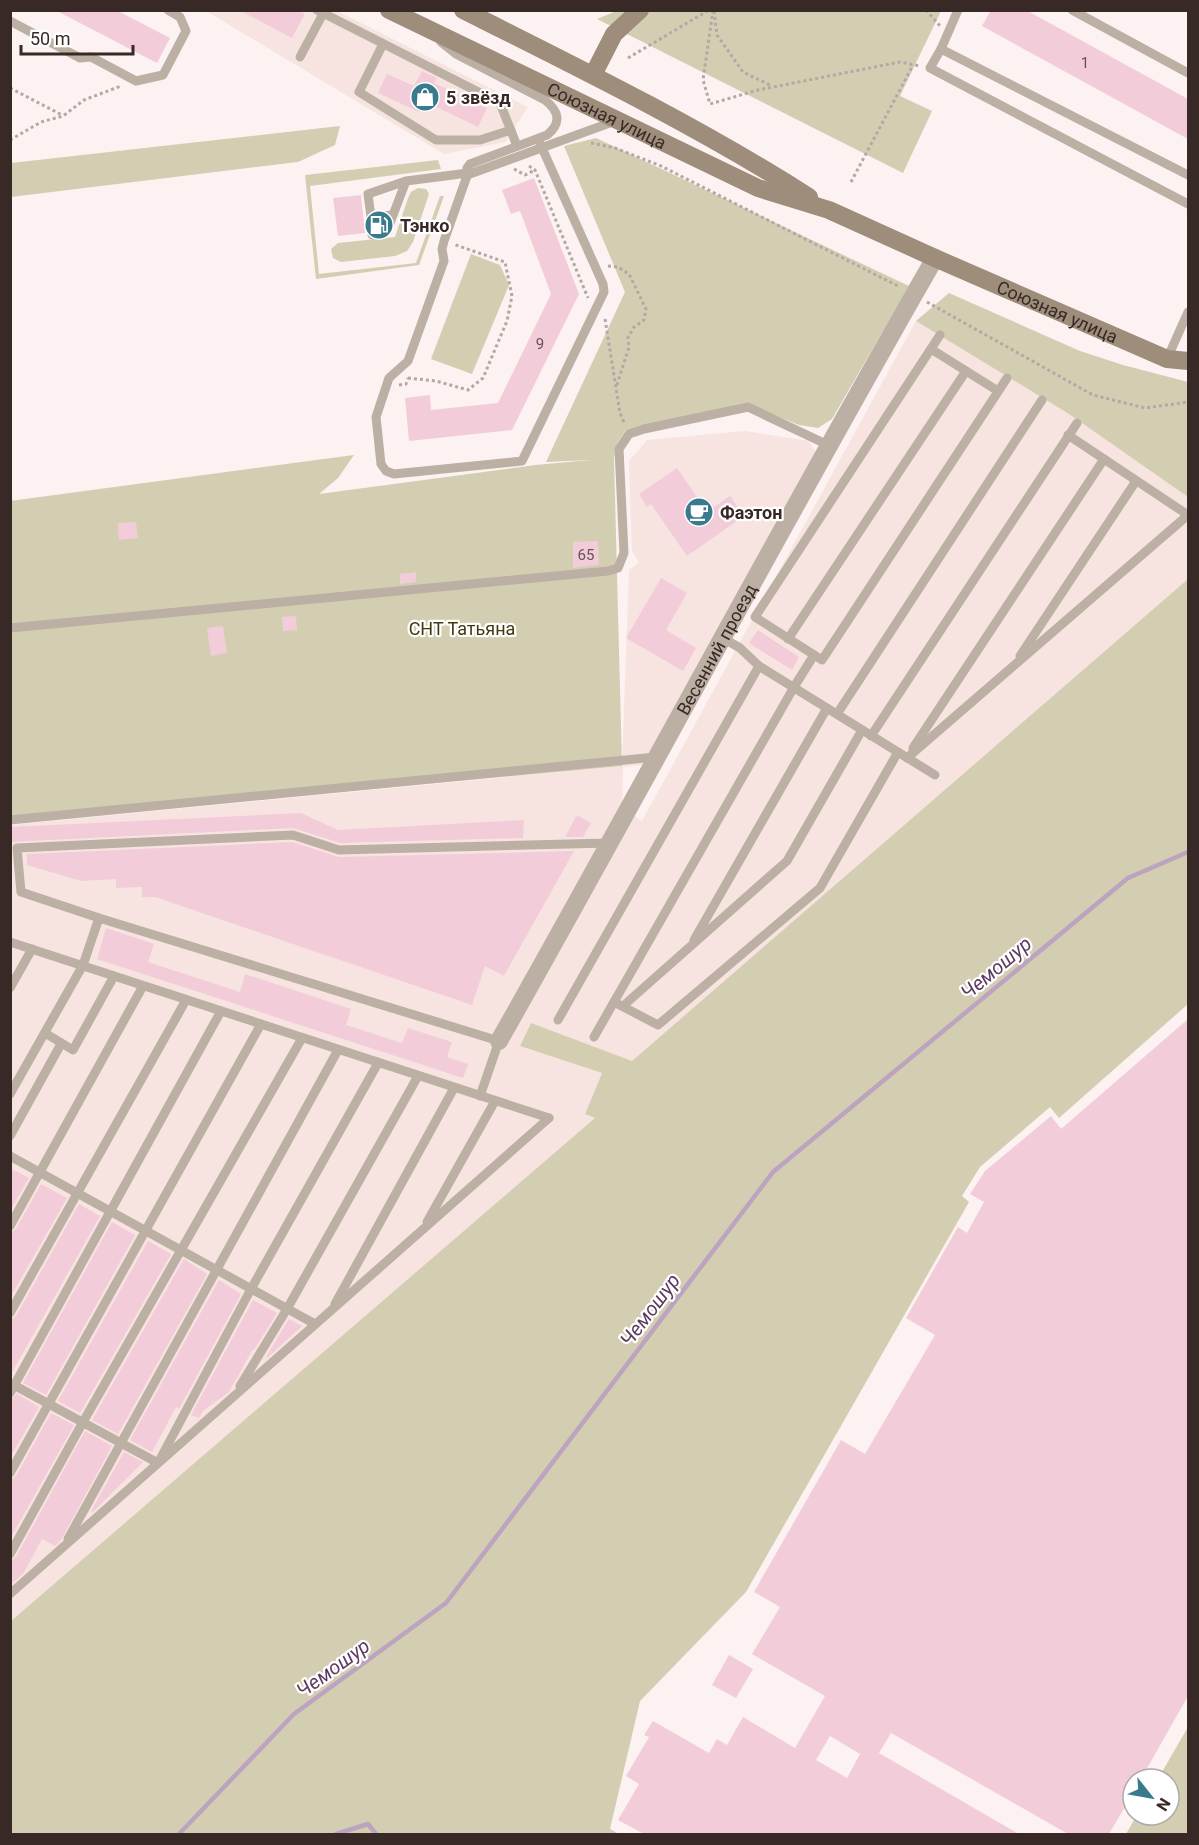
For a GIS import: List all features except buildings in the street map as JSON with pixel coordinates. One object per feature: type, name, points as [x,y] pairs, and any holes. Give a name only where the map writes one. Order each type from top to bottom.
[{"type":"main road","name":"Союзная улица","points":[[389,10],[420,27],[758,188],[829,210],[1167,358],[1188,361]]},
{"type":"main road","name":"Союзная улица","points":[[463,10],[593,75],[767,170],[829,210]]},
{"type":"main road","points":[[593,75],[614,34],[640,10]]},
{"type":"main road","points":[[758,188],[767,170]]},
{"type":"street","name":"Весенний проезд","points":[[499,1041],[612,843],[721,637],[935,258]]},
{"type":"lane","points":[[10,21],[80,58],[91,57],[136,81],[163,75],[186,31],[180,17],[168,10]]},
{"type":"lane","points":[[958,10],[930,68],[1188,204]]},
{"type":"lane","points":[[1072,10],[1188,73]]},
{"type":"lane","points":[[300,57],[322,12],[500,103],[518,146]]},
{"type":"lane","points":[[420,27],[456,54],[554,106],[557,122],[553,130],[540,143],[518,146],[470,164],[467,168],[468,173],[442,249],[444,261],[408,361],[391,382],[376,417],[381,464],[386,471],[394,474],[522,461],[601,300],[604,292],[603,284],[540,143]]},
{"type":"lane","points":[[383,44],[358,92],[436,140],[480,140],[511,130]]},
{"type":"lane","points":[[940,49],[1188,175]]},
{"type":"lane","points":[[406,181],[387,231],[372,235],[368,194],[406,181],[473,174],[540,143],[615,121]]},
{"type":"lane","points":[[371,217],[393,216]]},
{"type":"lane","points":[[1167,358],[1188,312]]},
{"type":"lane","points":[[940,335],[755,617],[788,639],[822,660],[1007,378]]},
{"type":"lane","points":[[931,349],[998,391]]},
{"type":"lane","points":[[788,639],[966,371]]},
{"type":"lane","points":[[837,714],[1042,400]]},
{"type":"lane","points":[[10,628],[608,571],[618,568],[624,553],[620,449],[629,434],[748,407],[828,445]]},
{"type":"lane","points":[[618,1004],[689,947],[787,861],[867,733],[1077,423]]},
{"type":"lane","points":[[907,758],[1188,515],[1068,435]]},
{"type":"lane","points":[[907,758],[1104,459]]},
{"type":"lane","points":[[1014,666],[1136,481]]},
{"type":"lane","points":[[721,637],[740,648],[759,666],[935,775]]},
{"type":"lane","points":[[594,1037],[618,1004],[814,655]]},
{"type":"lane","points":[[558,1020],[759,666]]},
{"type":"lane","points":[[689,947],[827,708]]},
{"type":"lane","points":[[618,1004],[658,1025],[820,888],[898,752]]},
{"type":"lane","points":[[10,820],[658,757]]},
{"type":"lane","points":[[480,1096],[499,1041],[21,892],[17,849],[293,835],[339,850],[612,843]]},
{"type":"lane","points":[[10,1094],[83,965],[99,918]]},
{"type":"lane","points":[[10,942],[549,1118],[10,1594]]},
{"type":"lane","points":[[10,988],[32,949]]},
{"type":"lane","points":[[45,1033],[73,1050],[114,976]]},
{"type":"lane","points":[[10,1226],[143,986]]},
{"type":"lane","points":[[10,1313],[186,1000]]},
{"type":"lane","points":[[158,1463],[49,1404],[12,1387],[221,1011]]},
{"type":"lane","points":[[10,1473],[261,1024]]},
{"type":"lane","points":[[10,1554],[302,1038]]},
{"type":"lane","points":[[10,1136],[61,1044]]},
{"type":"lane","points":[[64,1546],[338,1050]]},
{"type":"lane","points":[[158,1463],[251,1289],[378,1063]]},
{"type":"lane","points":[[234,1396],[287,1309],[418,1076]]},
{"type":"lane","points":[[331,1310],[454,1088]]},
{"type":"lane","points":[[424,1228],[495,1101]]},
{"type":"lane","points":[[10,1156],[315,1324]]},
{"type":"path","points":[[628,58],[712,10]]},
{"type":"path","points":[[712,10],[704,80],[710,104],[774,87],[900,62],[930,68]]},
{"type":"path","points":[[712,10],[717,35],[743,72],[774,87]]},
{"type":"path","points":[[926,10],[948,33]]},
{"type":"path","points":[[851,182],[913,64]]},
{"type":"path","points":[[10,140],[41,122],[63,116],[84,100],[136,81]]},
{"type":"path","points":[[10,88],[63,116]]},
{"type":"path","points":[[587,142],[615,148],[661,166],[914,294],[1093,394],[1145,408],[1188,402]]},
{"type":"path","points":[[505,172],[513,168],[525,175]]},
{"type":"path","points":[[536,170],[588,297],[588,303]]},
{"type":"path","points":[[391,382],[408,378],[436,381],[468,390],[483,378],[507,321],[512,296],[505,262],[453,244]]},
{"type":"path","points":[[595,265],[618,267],[629,274],[646,309],[644,320],[634,327],[628,337],[629,347],[616,388]]},
{"type":"path","points":[[601,300],[620,413],[629,434]]},
{"type":"path","points":[[391,382],[406,384],[408,378]]},
{"type":"shaded area","points":[[206,11],[337,11],[528,107],[505,142],[444,154]]},
{"type":"shaded area","points":[[916,321],[1069,414],[1188,497],[1188,579],[632,1061],[531,1024],[520,1046],[602,1073],[585,1114],[596,1118],[11,1621],[11,825],[622,766],[629,570],[639,562],[632,551],[629,461],[647,440],[745,431],[809,441],[816,453],[643,765],[623,767],[622,808],[642,821]]},
{"type":"green space","points":[[619,10],[941,11],[900,96],[932,111],[903,173],[597,19]]},
{"type":"green space","points":[[340,126],[335,145],[298,162],[11,197],[11,163]]},
{"type":"green space","name":"СНТ Татьяна","points":[[596,138],[909,286],[832,419],[818,428],[799,425],[745,403],[625,431],[616,445],[614,459],[622,766],[11,822],[10,501],[354,455],[338,478],[319,494],[590,460],[546,462],[625,292],[564,146]]},
{"type":"green space","points":[[438,160],[441,169],[310,186],[319,274],[416,263],[440,196],[444,196],[419,265],[316,279],[305,175]]},
{"type":"green space","points":[[418,188],[426,189],[429,194],[413,242],[407,251],[395,256],[341,262],[333,258],[331,249],[338,243],[395,237],[408,198],[411,192]]},
{"type":"green space","points":[[471,254],[500,265],[509,285],[472,374],[431,359]]},
{"type":"green space","points":[[949,293],[1080,351],[1188,382],[1188,497],[1069,414],[916,321]]},
{"type":"green space","points":[[1188,579],[1188,1004],[1059,1118],[1050,1107],[980,1167],[962,1196],[969,1202],[746,1592],[640,1701],[610,1829],[619,1834],[11,1834],[11,1621],[595,1118],[585,1114],[602,1073],[520,1046],[531,1023],[632,1061]]},
{"type":"green space","points":[[1188,1727],[1188,1834],[1126,1834],[1130,1827],[1181,1827],[1181,1767],[1165,1767]]},
{"type":"waterway","name":"Чемошур","points":[[179,1834],[294,1714],[446,1603],[773,1172],[1128,878],[1188,852]]},
{"type":"waterway","points":[[336,1834],[368,1824],[376,1834]]},
{"type":"place","name":"5 звёзд","points":[[425,97]]},
{"type":"place","name":"Тэнко","points":[[379,225]]},
{"type":"place","name":"Фаэтон","points":[[699,512]]}]
